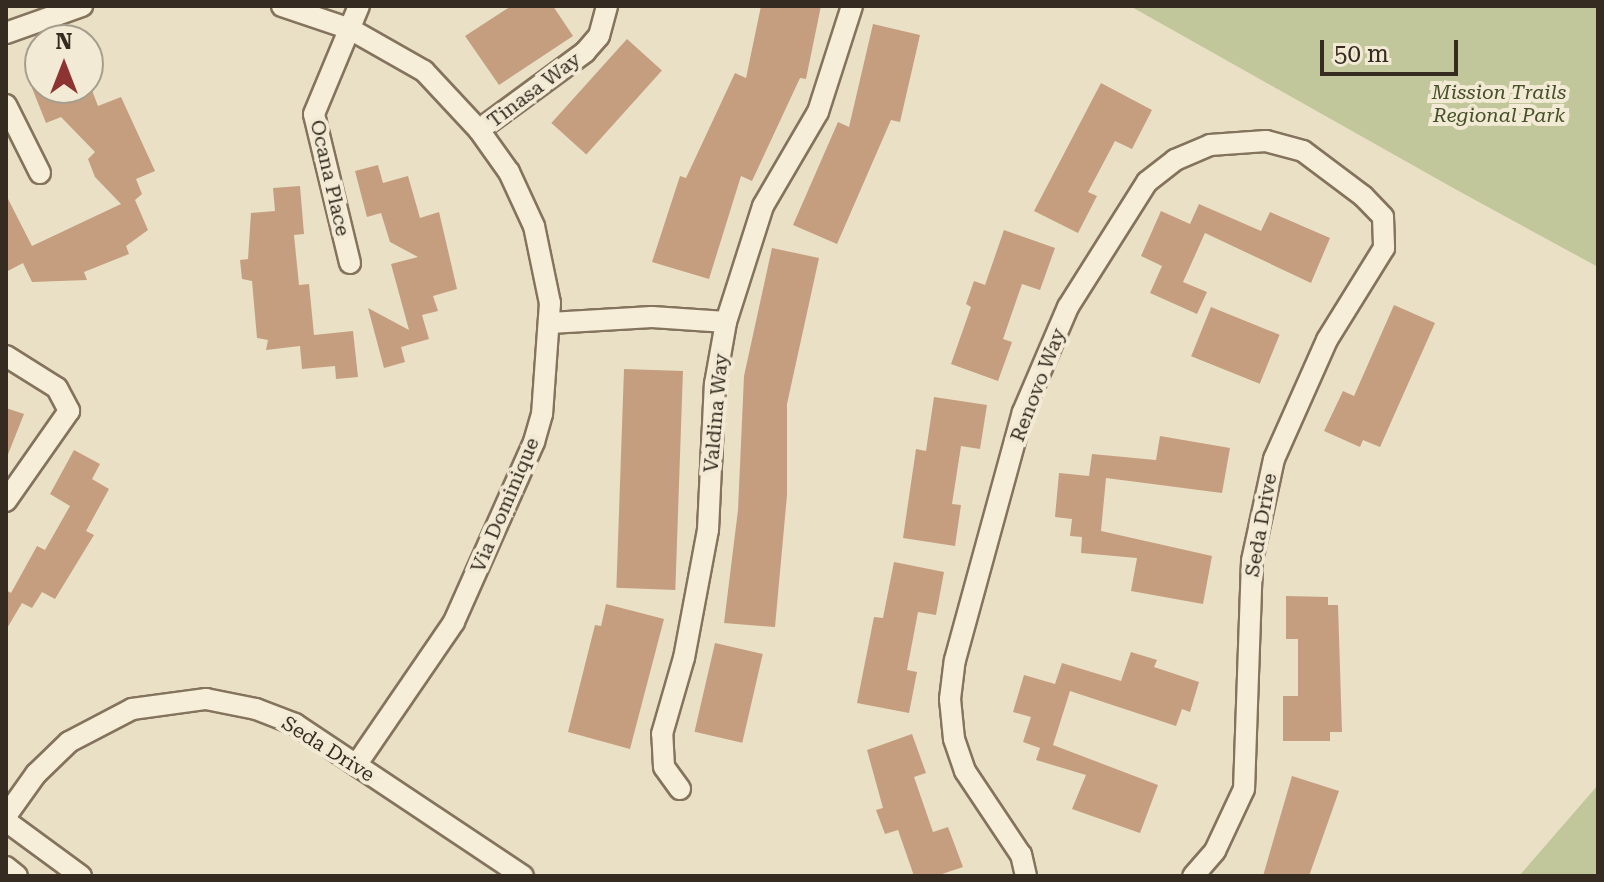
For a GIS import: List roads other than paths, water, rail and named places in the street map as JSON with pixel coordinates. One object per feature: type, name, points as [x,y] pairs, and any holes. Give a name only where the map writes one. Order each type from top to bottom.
[{"type":"street","points":[[6,33],[82,6]]},
{"type":"street","name":"Via Dominique","points":[[282,6],[350,29],[424,71],[479,130],[509,172],[534,226],[550,323],[542,414],[534,442],[454,622],[356,765]]},
{"type":"street","name":"Ocana Place","points":[[350,263],[314,114],[359,6]]},
{"type":"street","name":"Tinasa Way","points":[[479,130],[585,52],[599,36],[607,6]]},
{"type":"street","name":"Valdina Way","points":[[680,789],[664,767],[662,734],[684,658],[708,530],[715,384],[726,322],[763,206],[818,112],[852,6]]},
{"type":"street","points":[[6,105],[40,173]]},
{"type":"street","name":"Renovo Way","points":[[1026,876],[1021,855],[965,771],[954,739],[950,699],[955,660],[1023,412],[1068,307],[1136,195],[1160,170],[1192,152],[1229,141],[1285,145],[1303,151],[1363,196]]},
{"type":"street","name":"Seda Drive","points":[[1193,876],[1215,851],[1244,789],[1251,577],[1274,459],[1327,340],[1384,248],[1383,217],[1363,196]]},
{"type":"street","points":[[550,323],[652,317],[726,322]]},
{"type":"street","points":[[6,356],[57,388],[69,411],[6,501]]},
{"type":"street","name":"Seda Drive","points":[[6,818],[36,774],[69,742],[132,709],[206,699],[256,709],[295,724],[523,876]]},
{"type":"street","points":[[6,818],[81,876]]},
{"type":"street","points":[[6,867],[17,876]]},
{"type":"park label","name":"Mission Trails Regional Park","points":[[1499,104]]}]
